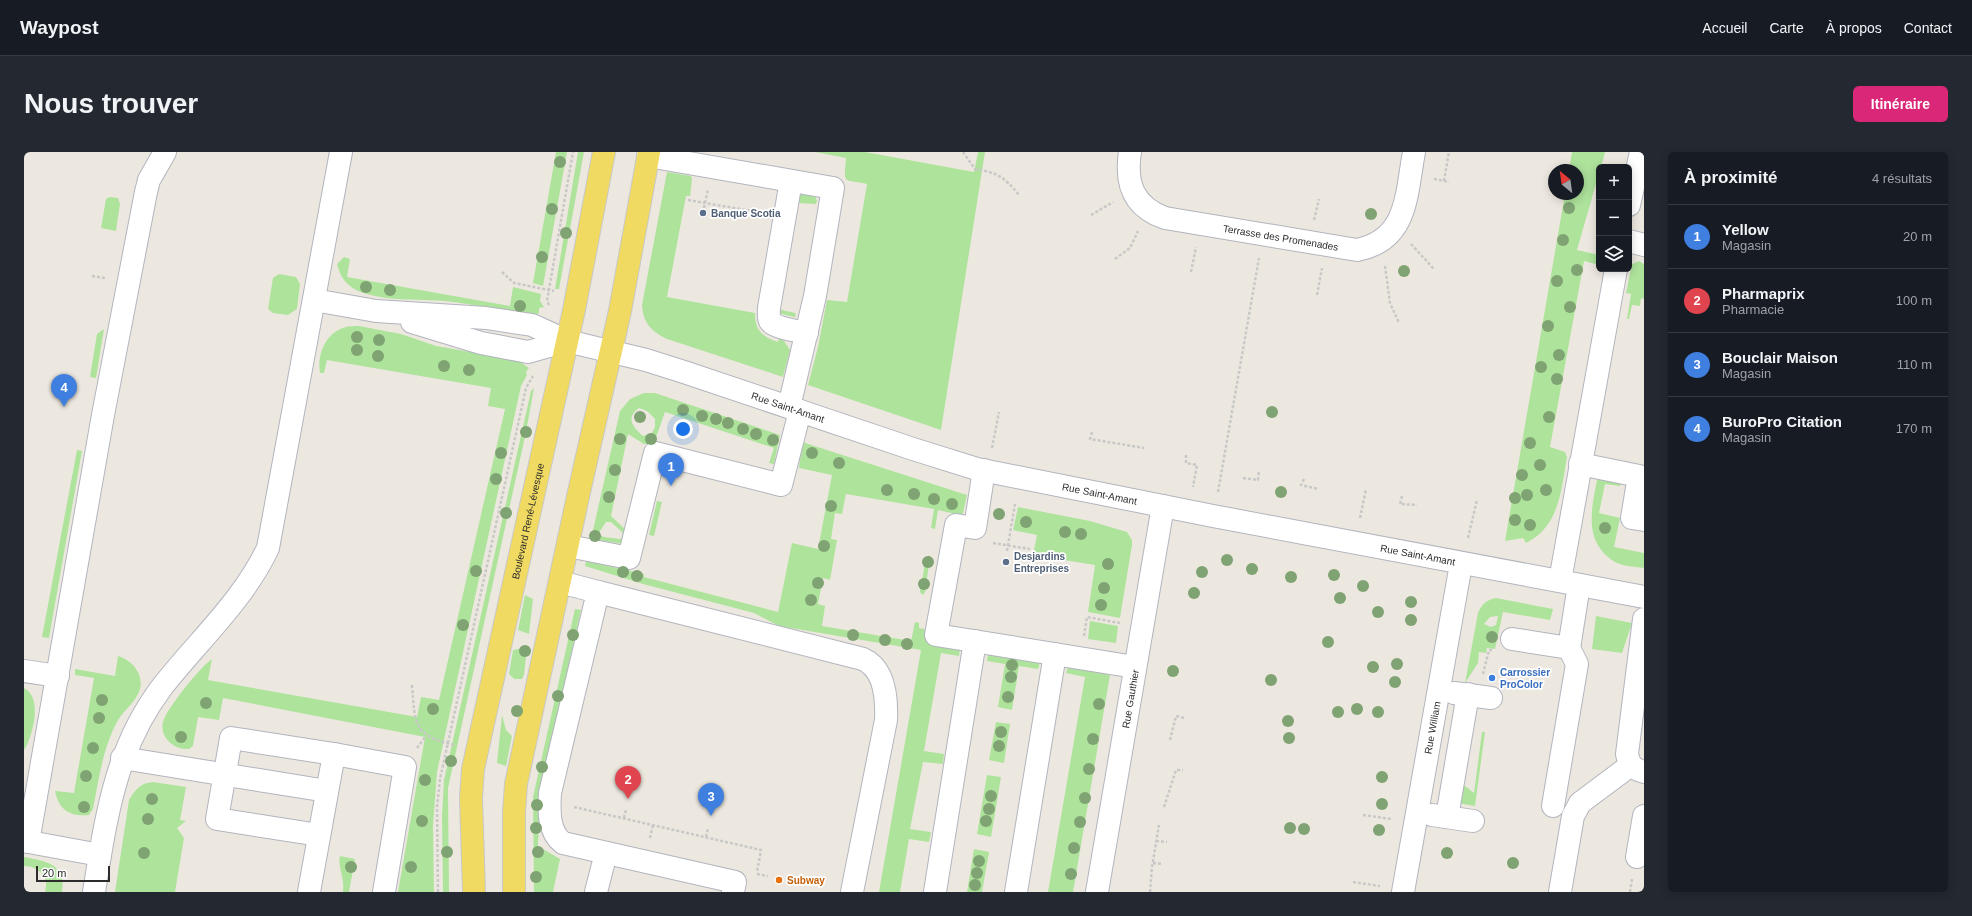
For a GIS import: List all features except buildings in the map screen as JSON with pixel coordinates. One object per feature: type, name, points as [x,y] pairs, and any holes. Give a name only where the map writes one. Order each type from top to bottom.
[{"type":"main road","name":"Boulevard René-Lévesque","points":[[474,892],[471,798],[473,769],[567,341],[604,152]]},
{"type":"main road","points":[[514,892],[514,812],[516,784],[611,352],[649,154]]},
{"type":"street","points":[[100,856],[26,842],[32,776],[58,676],[103,415],[146,192],[150,180],[165,152]]},
{"type":"street","points":[[94,892],[100,856],[122,758],[138,725],[161,688],[241,592],[260,564],[268,548],[341,152]]},
{"type":"street","name":"Terrasse des Promenades","points":[[1130,152],[1128,174],[1135,196],[1153,214],[1165,218],[1357,250],[1366,248],[1388,235]]},
{"type":"street","points":[[1388,235],[1403,211],[1414,152]]},
{"type":"street","points":[[1634,203],[1641,152]]},
{"type":"street","points":[[568,546],[629,558],[655,453],[781,485],[833,188],[649,154]]},
{"type":"street","points":[[791,181],[769,308],[769,316],[770,322],[776,326],[807,333]]},
{"type":"street","points":[[1632,242],[1644,244]]},
{"type":"street","points":[[1553,806],[1577,664],[1569,648],[1570,583],[1580,464],[1615,272]]},
{"type":"street","points":[[314,300],[376,311],[482,343],[528,352],[567,341]]},
{"type":"street","name":"Rue Saint-Amant","points":[[567,341],[684,372],[913,449],[984,470],[1461,564],[1644,597]]},
{"type":"street","points":[[1580,464],[1642,476],[1632,518],[1644,520]]},
{"type":"street","points":[[984,470],[974,528],[956,525],[936,635],[1135,667]]},
{"type":"street","name":"Rue Gauthier","points":[[1097,892],[1163,506]]},
{"type":"street","name":"Rue William","points":[[1403,892],[1461,564]]},
{"type":"street","points":[[560,582],[863,658],[871,662],[880,676],[884,688],[887,704],[886,720],[852,892]]},
{"type":"street","points":[[598,592],[550,793],[549,812],[551,825],[558,840],[563,843],[735,882],[733,892]]},
{"type":"street","points":[[1560,892],[1573,816],[1580,803],[1637,769],[1627,754],[1644,619]]},
{"type":"street","points":[[1512,639],[1569,648]]},
{"type":"street","points":[[935,892],[975,641]]},
{"type":"street","points":[[1016,892],[1055,654]]},
{"type":"street","points":[[24,671],[58,676]]},
{"type":"street","points":[[1447,817],[1473,687]]},
{"type":"street","points":[[1438,691],[1473,687],[1491,698]]},
{"type":"street","points":[[320,835],[217,819],[231,738],[405,767],[384,892]]},
{"type":"street","points":[[309,892],[334,754]]},
{"type":"street","points":[[122,758],[327,791]]},
{"type":"street","points":[[1417,812],[1473,821]]},
{"type":"street","points":[[1635,857],[1644,816]]},
{"type":"street","points":[[596,892],[606,853]]},
{"type":"path","points":[[549,306],[547,301],[548,290],[573,152]]},
{"type":"path","points":[[963,152],[975,169],[990,172],[1006,180],[1019,195]]},
{"type":"path","points":[[1444,181],[1449,152]]},
{"type":"path","points":[[688,200],[768,214]]},
{"type":"path","points":[[704,208],[705,203]]},
{"type":"path","points":[[1115,259],[1130,248],[1147,209]]},
{"type":"path","points":[[1388,235],[1434,269]]},
{"type":"path","points":[[1388,235],[1390,303],[1398,323]]},
{"type":"path","points":[[1317,295],[1326,246]]},
{"type":"path","points":[[1218,492],[1260,255]]},
{"type":"path","points":[[502,272],[514,283],[560,293]]},
{"type":"path","points":[[92,276],[111,279]]},
{"type":"path","points":[[438,892],[437,807],[440,779],[526,388],[533,376]]},
{"type":"path","points":[[992,448],[999,412]]},
{"type":"path","points":[[1092,432],[1090,439],[1144,448]]},
{"type":"path","points":[[1186,455],[1186,463],[1197,465],[1193,487]]},
{"type":"path","points":[[1243,478],[1258,480],[1259,470]]},
{"type":"path","points":[[1304,479],[1301,485],[1318,489]]},
{"type":"path","points":[[1360,518],[1366,489]]},
{"type":"path","points":[[1402,496],[1400,504],[1417,505]]},
{"type":"path","points":[[1468,538],[1477,500]]},
{"type":"path","points":[[1007,551],[1015,504]]},
{"type":"path","points":[[1008,546],[1030,549]]},
{"type":"path","points":[[1084,636],[1087,617],[1122,623]]},
{"type":"path","points":[[1473,687],[1483,674],[1487,664],[1489,650],[1494,651]]},
{"type":"path","points":[[412,685],[414,718],[426,736],[448,744],[460,746]]},
{"type":"path","points":[[1170,740],[1176,716],[1184,718]]},
{"type":"path","points":[[1164,807],[1176,770],[1183,770]]},
{"type":"path","points":[[575,807],[761,850],[755,880]]},
{"type":"path","points":[[624,818],[626,809]]},
{"type":"path","points":[[1150,892],[1152,863],[1159,825]]},
{"type":"path","points":[[706,837],[708,828]]},
{"type":"path","points":[[1156,841],[1167,842]]},
{"type":"path","points":[[1152,863],[1163,864]]},
{"type":"path","points":[[756,874],[768,876]]},
{"type":"green space","points":[[556,152],[567,152],[543,286],[533,283]]},
{"type":"green space","points":[[578,152],[584,152],[559,289],[555,289]]},
{"type":"green space","points":[[815,152],[865,152],[974,172],[978,152],[985,152],[941,430],[808,385],[818,347],[827,300],[847,302],[867,184],[849,181],[846,179],[846,158]]},
{"type":"green space","points":[[1572,152],[1605,152],[1602,164],[1596,164],[1596,184],[1577,250],[1596,254],[1596,264],[1584,261],[1550,447],[1565,452],[1567,457],[1563,482],[1557,506],[1546,527],[1537,536],[1526,543],[1523,538],[1505,541],[1564,200],[1584,200],[1584,164],[1570,164]]},
{"type":"green space","points":[[667,172],[691,176],[692,179],[690,196],[686,196],[667,297],[755,313],[756,324],[760,332],[772,340],[778,342],[779,338],[784,341],[790,350],[783,377],[667,339],[656,333],[646,322],[642,305]]},
{"type":"green space","points":[[798,195],[815,196],[817,201],[816,204],[797,203],[778,309],[795,313],[796,316],[794,317],[778,313],[775,308],[794,201]]},
{"type":"green space","points":[[110,197],[118,198],[120,204],[116,231],[101,228],[106,199]]},
{"type":"green space","points":[[344,257],[350,259],[347,277],[510,306],[513,287],[541,294],[540,301],[544,307],[539,308],[539,313],[535,315],[453,302],[379,297],[367,294],[352,288],[341,276],[337,264]]},
{"type":"green space","points":[[1639,261],[1644,264],[1644,299],[1641,298],[1640,306],[1632,305],[1629,319],[1627,319],[1631,294],[1626,293],[1630,272],[1632,272],[1632,264]]},
{"type":"green space","points":[[279,274],[296,277],[300,284],[297,309],[288,315],[273,313],[268,309],[273,278]]},
{"type":"green space","points":[[349,326],[359,326],[401,334],[436,346],[517,360],[529,368],[521,386],[437,772],[433,825],[434,892],[398,892],[425,737],[223,698],[219,720],[198,717],[193,746],[189,749],[183,749],[172,744],[164,735],[163,729],[165,717],[173,703],[194,677],[212,659],[208,680],[417,717],[421,697],[439,700],[505,409],[488,406],[491,388],[327,360],[324,373],[320,373],[319,366],[321,352],[331,335]]},
{"type":"green space","points":[[104,329],[96,378],[90,377],[97,334]]},
{"type":"green space","points":[[534,388],[526,432],[448,788],[449,892],[443,892],[442,816],[444,780],[531,391]]},
{"type":"green space","points":[[644,393],[655,393],[780,435],[774,464],[769,463],[774,448],[665,412],[655,440],[651,444],[644,444],[628,434],[611,516],[628,532],[624,544],[591,539],[620,411],[630,399]],"holes":[[[639,408],[647,411],[655,419],[655,427],[652,433],[643,436],[636,429],[631,419],[632,415]],[[606,522],[611,522],[622,532],[623,536],[620,539],[600,535],[600,531]]]},
{"type":"green space","points":[[802,442],[967,495],[963,513],[960,515],[938,510],[935,529],[931,528],[934,509],[846,494],[842,514],[835,513],[831,539],[837,540],[830,580],[823,578],[818,604],[825,606],[822,626],[911,641],[915,622],[919,623],[919,628],[924,629],[930,637],[929,644],[960,649],[959,656],[941,653],[924,751],[944,754],[943,764],[923,762],[910,829],[931,832],[929,842],[909,839],[900,892],[879,892],[921,650],[779,626],[754,613],[643,584],[585,566],[586,561],[644,574],[644,577],[778,612],[792,543],[818,549],[832,475],[799,468]]},
{"type":"green space","points":[[77,450],[82,451],[49,638],[42,637]]},
{"type":"green space","points":[[1601,479],[1621,483],[1620,486],[1605,484],[1599,513],[1620,518],[1614,547],[1644,553],[1644,568],[1617,563],[1606,555],[1594,537],[1592,526],[1593,503],[1597,480]]},
{"type":"green space","points":[[657,501],[662,502],[654,536],[649,535]]},
{"type":"green space","points":[[1018,507],[1090,521],[1127,532],[1132,540],[1132,545],[1120,618],[1088,612],[1095,565],[1033,555],[1037,535],[1013,530]]},
{"type":"green space","points":[[929,555],[930,557],[925,592],[923,595],[920,592],[926,558]]},
{"type":"green space","points":[[525,595],[533,599],[529,634],[518,630]]},
{"type":"green space","points":[[1496,598],[1553,609],[1550,620],[1503,612],[1495,649],[1487,648],[1486,653],[1479,652],[1478,663],[1465,683],[1478,613],[1485,603]],"holes":[[[1498,616],[1496,625],[1491,627],[1484,624],[1490,617]]]},
{"type":"green space","points":[[575,609],[581,610],[540,792],[538,846],[560,859],[553,892],[534,892],[533,797]]},
{"type":"green space","points":[[1596,616],[1632,623],[1622,653],[1592,649]]},
{"type":"green space","points":[[1090,621],[1118,626],[1116,643],[1088,639]]},
{"type":"green space","points":[[527,647],[524,675],[522,679],[514,679],[509,674],[513,650]]},
{"type":"green space","points":[[988,654],[1040,662],[1038,669],[1019,666],[1012,710],[998,707],[1005,664],[987,661]]},
{"type":"green space","points":[[118,656],[128,661],[136,668],[141,683],[140,689],[136,698],[118,720],[113,730],[102,763],[93,809],[89,815],[76,815],[66,811],[59,803],[55,791],[74,793],[94,678],[75,675],[75,669],[115,676]]},
{"type":"green space","points":[[1068,667],[1110,675],[1073,892],[1048,892],[1085,677],[1066,673]]},
{"type":"green space","points":[[24,688],[30,693],[35,708],[33,727],[24,750]]},
{"type":"green space","points":[[502,715],[506,730],[512,736],[506,766],[497,763]]},
{"type":"green space","points":[[996,722],[1010,724],[1004,763],[989,760]]},
{"type":"green space","points":[[1482,732],[1485,732],[1475,806],[1456,803],[1459,786],[1465,786],[1474,793]]},
{"type":"green space","points":[[987,775],[1001,777],[991,837],[977,834]]},
{"type":"green space","points":[[153,782],[186,787],[180,820],[186,821],[177,828],[184,838],[175,892],[115,892],[129,800],[133,793],[141,785]]},
{"type":"green space","points":[[974,849],[989,852],[982,892],[967,892]]},
{"type":"green space","points":[[340,856],[355,859],[349,892],[343,892],[343,882],[339,863]]},
{"type":"green space","points":[[24,857],[47,862],[58,870],[63,883],[62,892],[45,892],[46,882],[42,873],[34,868],[24,866]]},
{"type":"place","name":"Banque Scotia","points":[[703,213]]},
{"type":"place","name":"BuroPro Citation","points":[[64,407]]},
{"type":"place","name":"Yellow","points":[[671,486]]},
{"type":"place","name":"Desjardins Entreprises","points":[[1006,562]]},
{"type":"place","name":"Carrossier ProColor","points":[[1492,678]]},
{"type":"place","name":"Pharmaprix","points":[[628,799]]},
{"type":"place","name":"Bouclair Maison","points":[[711,816]]},
{"type":"place","name":"Subway","points":[[779,880]]}]
